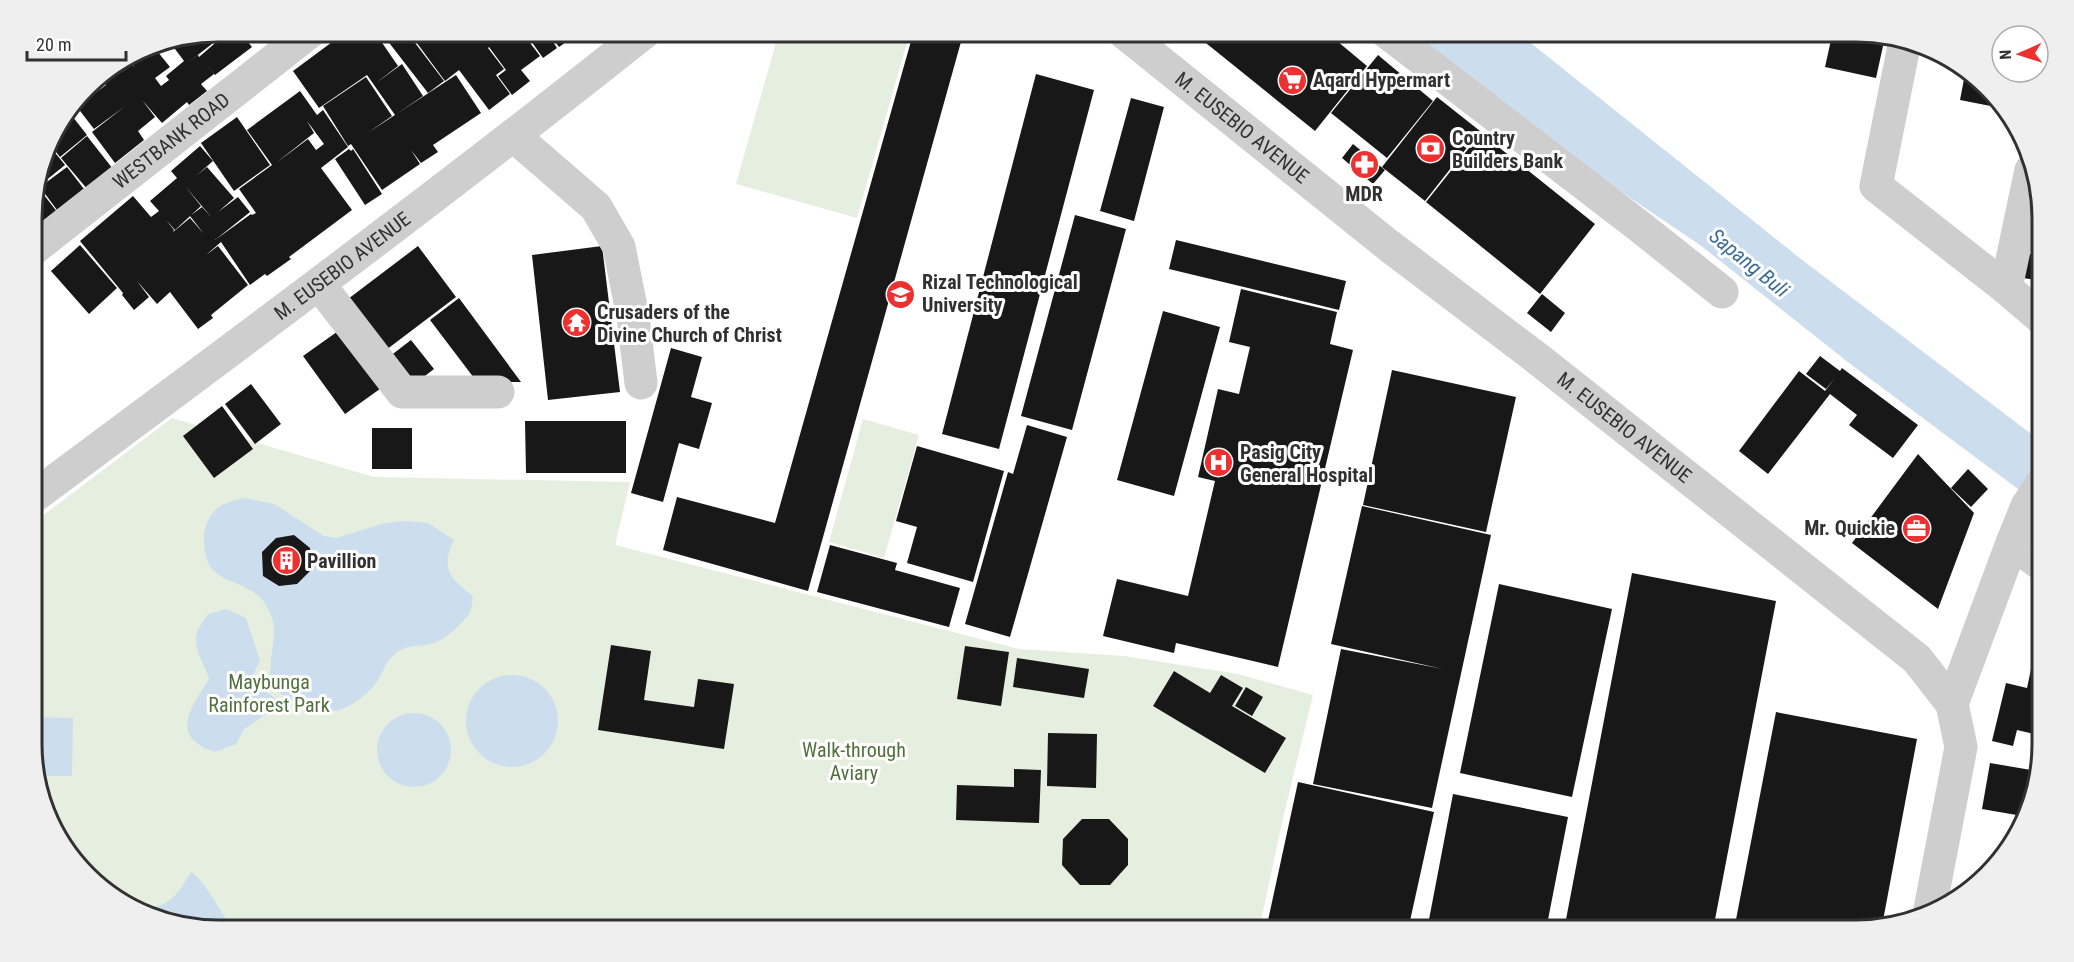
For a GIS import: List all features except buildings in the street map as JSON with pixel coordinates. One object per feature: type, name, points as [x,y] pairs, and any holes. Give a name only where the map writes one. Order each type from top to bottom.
[{"type":"street","name":"WESTBANK ROAD","points":[[42,242],[298,42]]},
{"type":"street","name":"M. EUSEBIO AVENUE","points":[[42,490],[319,284],[633,42]]},
{"type":"street","name":"M. EUSEBIO AVENUE","points":[[1134,42],[1388,245],[1538,359],[1917,659],[1952,704],[1961,747],[1931,903]]},
{"type":"street","points":[[1398,42],[1722,292]]},
{"type":"street","points":[[1903,48],[1875,186],[2032,310]]},
{"type":"street","points":[[514,136],[596,207],[619,247],[633,316],[641,383]]},
{"type":"street","points":[[2006,288],[2028,184]]},
{"type":"street","points":[[319,284],[402,392],[498,392]]},
{"type":"street","points":[[1952,704],[2012,543],[2032,499]]},
{"type":"street","points":[[2012,543],[2032,558]]},
{"type":"green space","points":[[776,42],[907,42],[857,218],[736,184]]},
{"type":"green space","name":"Maybunga Rainforest Park","points":[[172,418],[374,477],[630,482],[615,545],[1019,649],[1124,656],[1238,674],[1313,695],[1261,920],[218,920],[183,917],[150,907],[111,884],[93,869],[66,832],[55,812],[48,790],[42,744],[42,516]]},
{"type":"green space","points":[[863,419],[919,435],[884,558],[829,542]]},
{"type":"water","name":"Sapang Buli","points":[[1413,42],[1530,42],[1801,259],[2032,434],[2032,500],[1849,363],[1700,245],[1494,106]]},
{"type":"water","points":[[245,498],[274,504],[324,536],[336,538],[385,523],[406,521],[428,523],[454,540],[448,566],[458,584],[473,596],[469,614],[453,631],[439,641],[407,647],[394,654],[373,687],[349,706],[329,712],[318,712],[296,705],[279,691],[273,682],[270,672],[273,623],[264,602],[248,589],[213,570],[205,551],[204,532],[211,515],[225,504]]},
{"type":"water","points":[[226,609],[246,618],[260,660],[252,678],[282,703],[244,729],[236,744],[215,752],[192,738],[188,730],[188,720],[196,700],[209,679],[196,644],[197,632],[208,614]]},
{"type":"water","points":[[512,675],[530,679],[544,689],[554,703],[558,721],[554,739],[544,753],[530,763],[512,767],[494,763],[480,753],[470,739],[466,721],[470,703],[480,689],[494,679]]},
{"type":"water","points":[[407,713],[421,713],[435,719],[445,729],[451,743],[449,764],[435,781],[421,787],[407,787],[393,781],[383,771],[377,757],[377,743],[383,729],[393,719]]},
{"type":"water","points":[[42,717],[73,718],[72,776],[46,776]]},
{"type":"water","points":[[191,872],[206,887],[227,920],[183,917],[150,907],[166,903],[179,891]]},
{"type":"place","name":"Aqard Hypermart","points":[[1292,80]]},
{"type":"place","name":"Country Builders Bank","points":[[1431,149]]},
{"type":"place","name":"MDR","points":[[1364,164]]},
{"type":"place","name":"Rizal Technological University","points":[[901,294]]},
{"type":"place","name":"Crusaders of the Divine Church of Christ","points":[[576,323]]},
{"type":"place","name":"Pasig City General Hospital","points":[[1219,463]]},
{"type":"place","name":"Mr. Quickie","points":[[1916,528]]},
{"type":"place","name":"Pavillion","points":[[286,561]]},
{"type":"park label","name":"Walk-through Aviary","points":[[854,762]]}]
